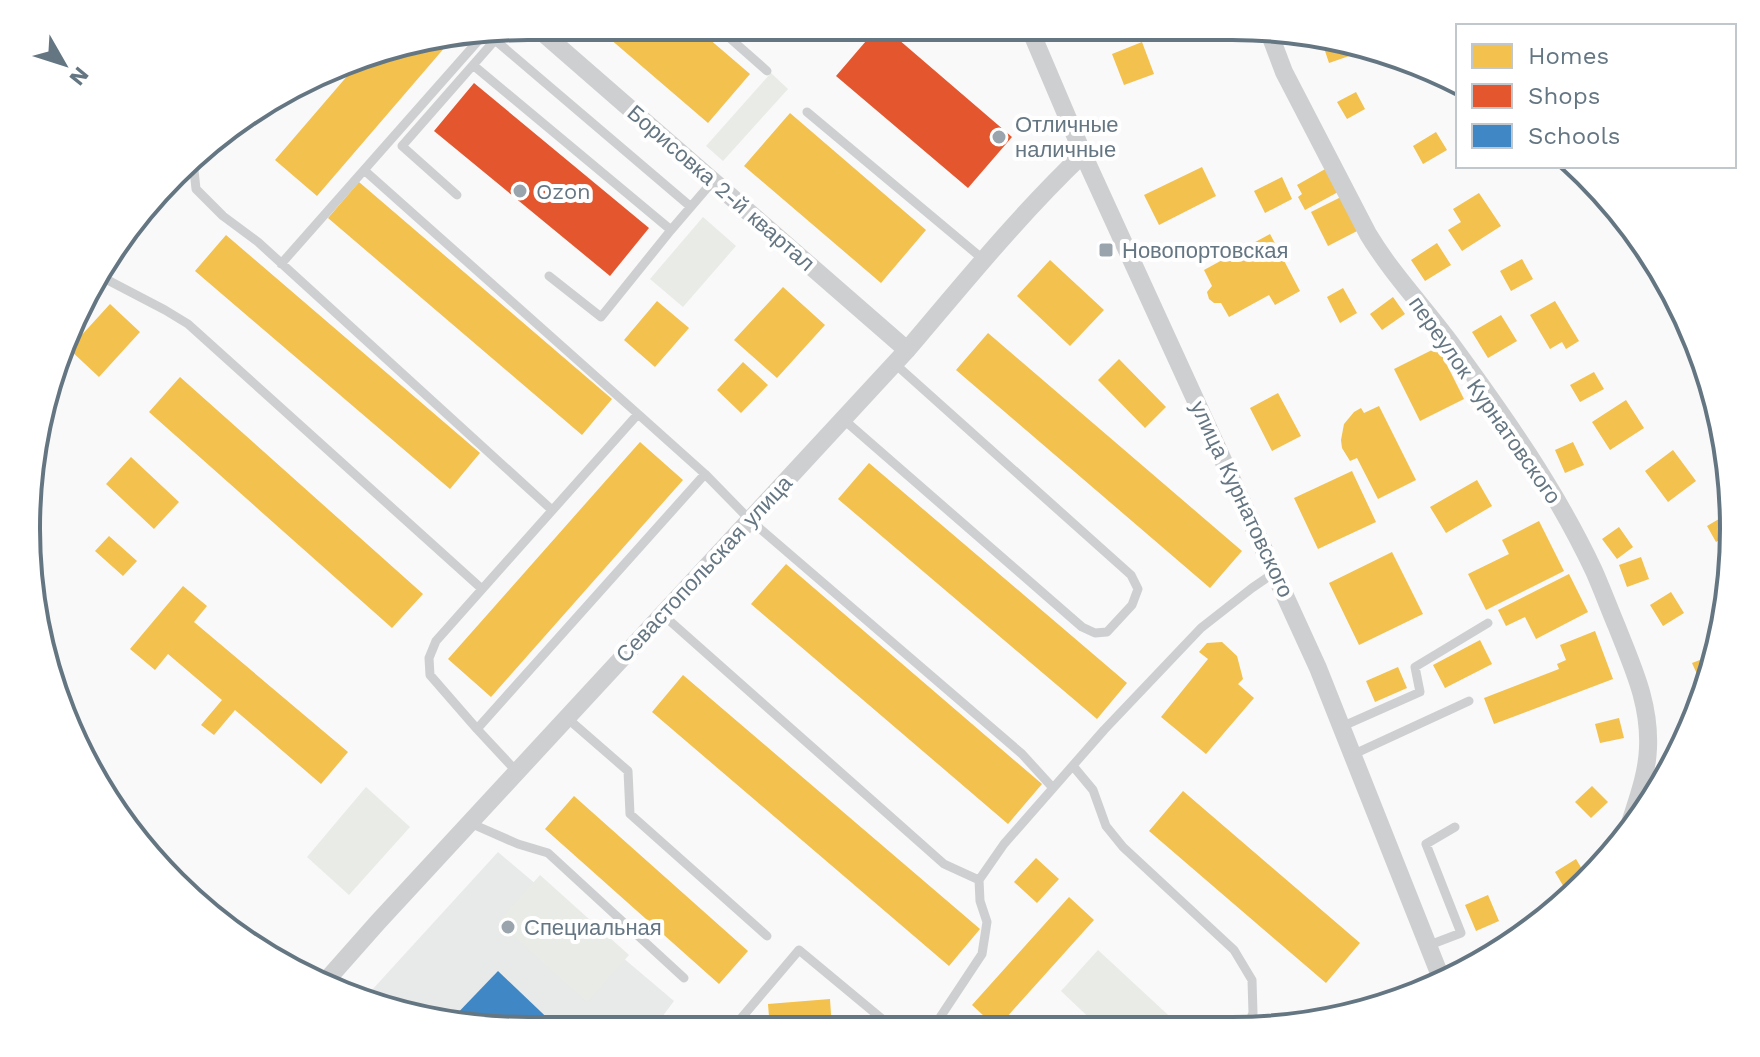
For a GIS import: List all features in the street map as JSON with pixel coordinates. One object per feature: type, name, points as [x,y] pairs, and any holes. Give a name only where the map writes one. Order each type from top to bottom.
[{"type":"street","name":"Борисовка 2-й квартал","points":[[551,40],[713,181],[900,357]]},
{"type":"street","name":"улица Курнатовского","points":[[1035,40],[1083,154],[1318,668],[1438,971]]},
{"type":"street","name":"переулок Курнатовского","points":[[1273,42],[1284,72],[1383,259],[1451,344],[1508,425],[1551,491],[1593,570],[1647,708],[1648,750],[1636,803]]},
{"type":"street","name":"Севастопольская улица","points":[[331,975],[900,357],[1049,187],[1083,154]]},
{"type":"lane","points":[[732,40],[767,71]]},
{"type":"lane","points":[[457,195],[402,146],[494,41]]},
{"type":"lane","points":[[496,41],[691,207]]},
{"type":"lane","points":[[281,264],[476,43]]},
{"type":"lane","points":[[473,65],[671,230]]},
{"type":"lane","points":[[807,112],[984,260]]},
{"type":"lane","points":[[364,170],[705,474],[750,520],[1022,754],[1053,788]]},
{"type":"lane","points":[[194,172],[196,189],[223,216],[258,242],[552,510]]},
{"type":"lane","points":[[549,276],[601,317],[713,181]]},
{"type":"lane","points":[[108,280],[188,324],[482,589]]},
{"type":"lane","points":[[843,419],[1082,627],[1095,633],[1107,632],[1132,605],[1138,589],[1131,575],[900,357]]},
{"type":"lane","points":[[517,772],[430,675],[429,658],[436,641],[638,414]]},
{"type":"lane","points":[[477,729],[705,474]]},
{"type":"lane","points":[[940,1017],[982,954],[987,922],[980,901],[979,880],[1004,844],[1146,684],[1201,628],[1276,572]]},
{"type":"lane","points":[[662,614],[944,864],[979,880]]},
{"type":"lane","points":[[1341,727],[1420,692],[1415,667],[1488,623]]},
{"type":"lane","points":[[1352,755],[1469,701]]},
{"type":"lane","points":[[567,718],[628,771],[630,814],[767,936]]},
{"type":"lane","points":[[1073,766],[1093,790],[1106,826],[1123,847],[1234,950],[1252,980],[1252,1016]]},
{"type":"lane","points":[[470,823],[548,853],[684,978]]},
{"type":"lane","points":[[1427,946],[1461,933],[1426,844],[1455,827]]},
{"type":"lane","points":[[742,1017],[799,950],[880,1017]]},
{"type":"shaded area","points":[[771,73],[788,89],[723,161],[706,146]]},
{"type":"shaded area","points":[[703,217],[736,246],[683,307],[650,279]]},
{"type":"shaded area","points":[[366,787],[410,827],[349,895],[307,857]]},
{"type":"shaded area","name":"Специальная","points":[[498,852],[674,1001],[662,1017],[497,1016],[433,1008],[371,991]]},
{"type":"shaded area","points":[[540,875],[629,955],[587,1002],[498,922]]},
{"type":"shaded area","points":[[1098,950],[1170,1017],[1088,1017],[1061,991]]},
{"type":"building: Homes","points":[[611,40],[710,40],[750,74],[708,123]]},
{"type":"building: Homes","points":[[1142,42],[1154,74],[1124,85],[1112,54]]},
{"type":"building: Homes","points":[[445,47],[317,196],[275,160],[348,75]]},
{"type":"building: Homes","points":[[1324,49],[1351,55],[1329,63]]},
{"type":"building: Homes","points":[[1356,92],[1365,109],[1347,119],[1337,102]]},
{"type":"building: Homes","points":[[790,113],[926,230],[881,283],[744,166]]},
{"type":"building: Homes","points":[[1436,132],[1447,150],[1423,164],[1413,146]]},
{"type":"building: Homes","points":[[1202,167],[1216,196],[1159,225],[1144,195]]},
{"type":"building: Homes","points":[[1327,168],[1340,191],[1305,210],[1298,197],[1302,194],[1297,185]]},
{"type":"building: Homes","points":[[1282,177],[1292,199],[1265,213],[1254,191]]},
{"type":"building: Homes","points":[[359,182],[612,399],[582,435],[328,218]]},
{"type":"building: Homes","points":[[1479,193],[1501,226],[1462,251],[1448,230],[1461,222],[1453,209]]},
{"type":"building: Homes","points":[[1343,196],[1361,229],[1328,246],[1311,212]]},
{"type":"building: Homes","points":[[1270,234],[1300,291],[1275,305],[1269,295],[1229,317],[1221,303],[1209,299],[1207,292],[1212,286],[1204,270]]},
{"type":"building: Homes","points":[[226,235],[480,453],[450,489],[195,271]]},
{"type":"building: Homes","points":[[1437,243],[1451,265],[1425,281],[1411,260]]},
{"type":"building: Homes","points":[[1522,259],[1533,279],[1511,291],[1500,271]]},
{"type":"building: Homes","points":[[1050,260],[1104,310],[1070,346],[1017,296]]},
{"type":"building: Homes","points":[[783,287],[825,325],[777,378],[734,340]]},
{"type":"building: Homes","points":[[1343,288],[1357,313],[1340,323],[1327,297]]},
{"type":"building: Homes","points":[[1393,297],[1405,314],[1382,330],[1370,314]]},
{"type":"building: Homes","points":[[657,301],[689,328],[655,367],[624,340]]},
{"type":"building: Homes","points":[[1555,301],[1579,341],[1566,349],[1562,342],[1550,349],[1530,315]]},
{"type":"building: Homes","points":[[110,304],[140,332],[99,377],[73,353],[78,339]]},
{"type":"building: Homes","points":[[1501,315],[1517,341],[1488,358],[1472,332]]},
{"type":"building: Homes","points":[[988,333],[1242,551],[1210,588],[956,370]]},
{"type":"building: Homes","points":[[1438,347],[1464,399],[1420,421],[1394,369]]},
{"type":"building: Homes","points":[[1119,359],[1166,407],[1145,428],[1098,380]]},
{"type":"building: Homes","points":[[743,362],[768,385],[741,413],[717,390]]},
{"type":"building: Homes","points":[[1594,372],[1604,389],[1580,402],[1570,385]]},
{"type":"building: Homes","points":[[180,377],[423,594],[392,628],[149,412]]},
{"type":"building: Homes","points":[[1278,393],[1301,436],[1272,451],[1250,408]]},
{"type":"building: Homes","points":[[1626,400],[1644,428],[1610,450],[1592,422]]},
{"type":"building: Homes","points":[[1379,406],[1416,480],[1378,499],[1357,458],[1350,461],[1341,440],[1344,424],[1354,412],[1361,408],[1364,413]]},
{"type":"building: Homes","points":[[640,442],[683,480],[491,697],[448,659]]},
{"type":"building: Homes","points":[[1573,442],[1584,465],[1565,473],[1555,450]]},
{"type":"building: Homes","points":[[1673,450],[1696,481],[1668,502],[1645,471]]},
{"type":"building: Homes","points":[[131,457],[179,502],[154,529],[106,484]]},
{"type":"building: Homes","points":[[869,463],[1127,683],[1097,719],[838,499]]},
{"type":"building: Homes","points":[[1352,471],[1376,522],[1318,549],[1294,498]]},
{"type":"building: Homes","points":[[1477,480],[1492,506],[1446,533],[1430,507]]},
{"type":"building: Homes","points":[[1720,519],[1720,540],[1716,542],[1707,526]]},
{"type":"building: Homes","points":[[1539,521],[1564,571],[1486,610],[1468,574],[1509,554],[1502,540]]},
{"type":"building: Homes","points":[[1619,527],[1633,547],[1617,559],[1602,539]]},
{"type":"building: Homes","points":[[109,536],[137,561],[123,576],[95,551]]},
{"type":"building: Homes","points":[[1392,552],[1423,614],[1359,645],[1329,583]]},
{"type":"building: Homes","points":[[1641,557],[1649,579],[1627,587],[1619,565]]},
{"type":"building: Homes","points":[[786,564],[1042,784],[1008,824],[751,604]]},
{"type":"building: Homes","points":[[1569,574],[1588,612],[1536,639],[1525,617],[1506,626],[1498,610]]},
{"type":"building: Homes","points":[[183,586],[207,606],[194,622],[348,752],[321,784],[235,710],[214,735],[201,725],[222,700],[168,654],[155,670],[130,649]]},
{"type":"building: Homes","points":[[1671,592],[1684,613],[1663,626],[1650,605]]},
{"type":"building: Homes","points":[[1595,631],[1613,679],[1494,724],[1484,698],[1559,669],[1557,664],[1566,660],[1560,645]]},
{"type":"building: Homes","points":[[1480,640],[1492,664],[1445,688],[1433,665]]},
{"type":"building: Homes","points":[[1222,642],[1237,656],[1243,679],[1238,684],[1254,698],[1206,754],[1161,717],[1208,659],[1199,652],[1207,643]]},
{"type":"building: Homes","points":[[1702,659],[1697,675],[1692,663]]},
{"type":"building: Homes","points":[[1398,667],[1407,688],[1375,702],[1366,681]]},
{"type":"building: Homes","points":[[683,675],[980,929],[949,966],[652,712]]},
{"type":"building: Homes","points":[[1619,718],[1624,738],[1600,743],[1595,724]]},
{"type":"building: Homes","points":[[1592,786],[1608,802],[1591,818],[1575,802]]},
{"type":"building: Homes","points":[[1183,791],[1360,943],[1326,983],[1149,831]]},
{"type":"building: Homes","points":[[574,796],[748,951],[719,984],[545,829]]},
{"type":"building: Homes","points":[[1036,858],[1059,879],[1037,903],[1014,882]]},
{"type":"building: Homes","points":[[1576,859],[1582,869],[1564,887],[1555,872]]},
{"type":"building: Homes","points":[[1488,895],[1499,921],[1476,931],[1465,905]]},
{"type":"building: Homes","points":[[1069,897],[1094,920],[1007,1017],[985,1017],[972,1005]]},
{"type":"building: Homes","points":[[830,999],[831,1017],[769,1017],[768,1004]]},
{"type":"building: Shops","points":[[867,40],[899,40],[1012,137],[968,188],[836,76]]},
{"type":"building: Shops","points":[[474,83],[649,228],[610,276],[434,131]]},
{"type":"building: Schools","points":[[498,971],[546,1017],[497,1016],[459,1012]]},
{"type":"place","name":"Отличные наличные","points":[[999,137]]},
{"type":"place","name":"Ozon","points":[[520,191]]},
{"type":"place","name":"Новопортовская","points":[[1106,250]]},
{"type":"place","name":"Специальная","points":[[508,927]]}]
